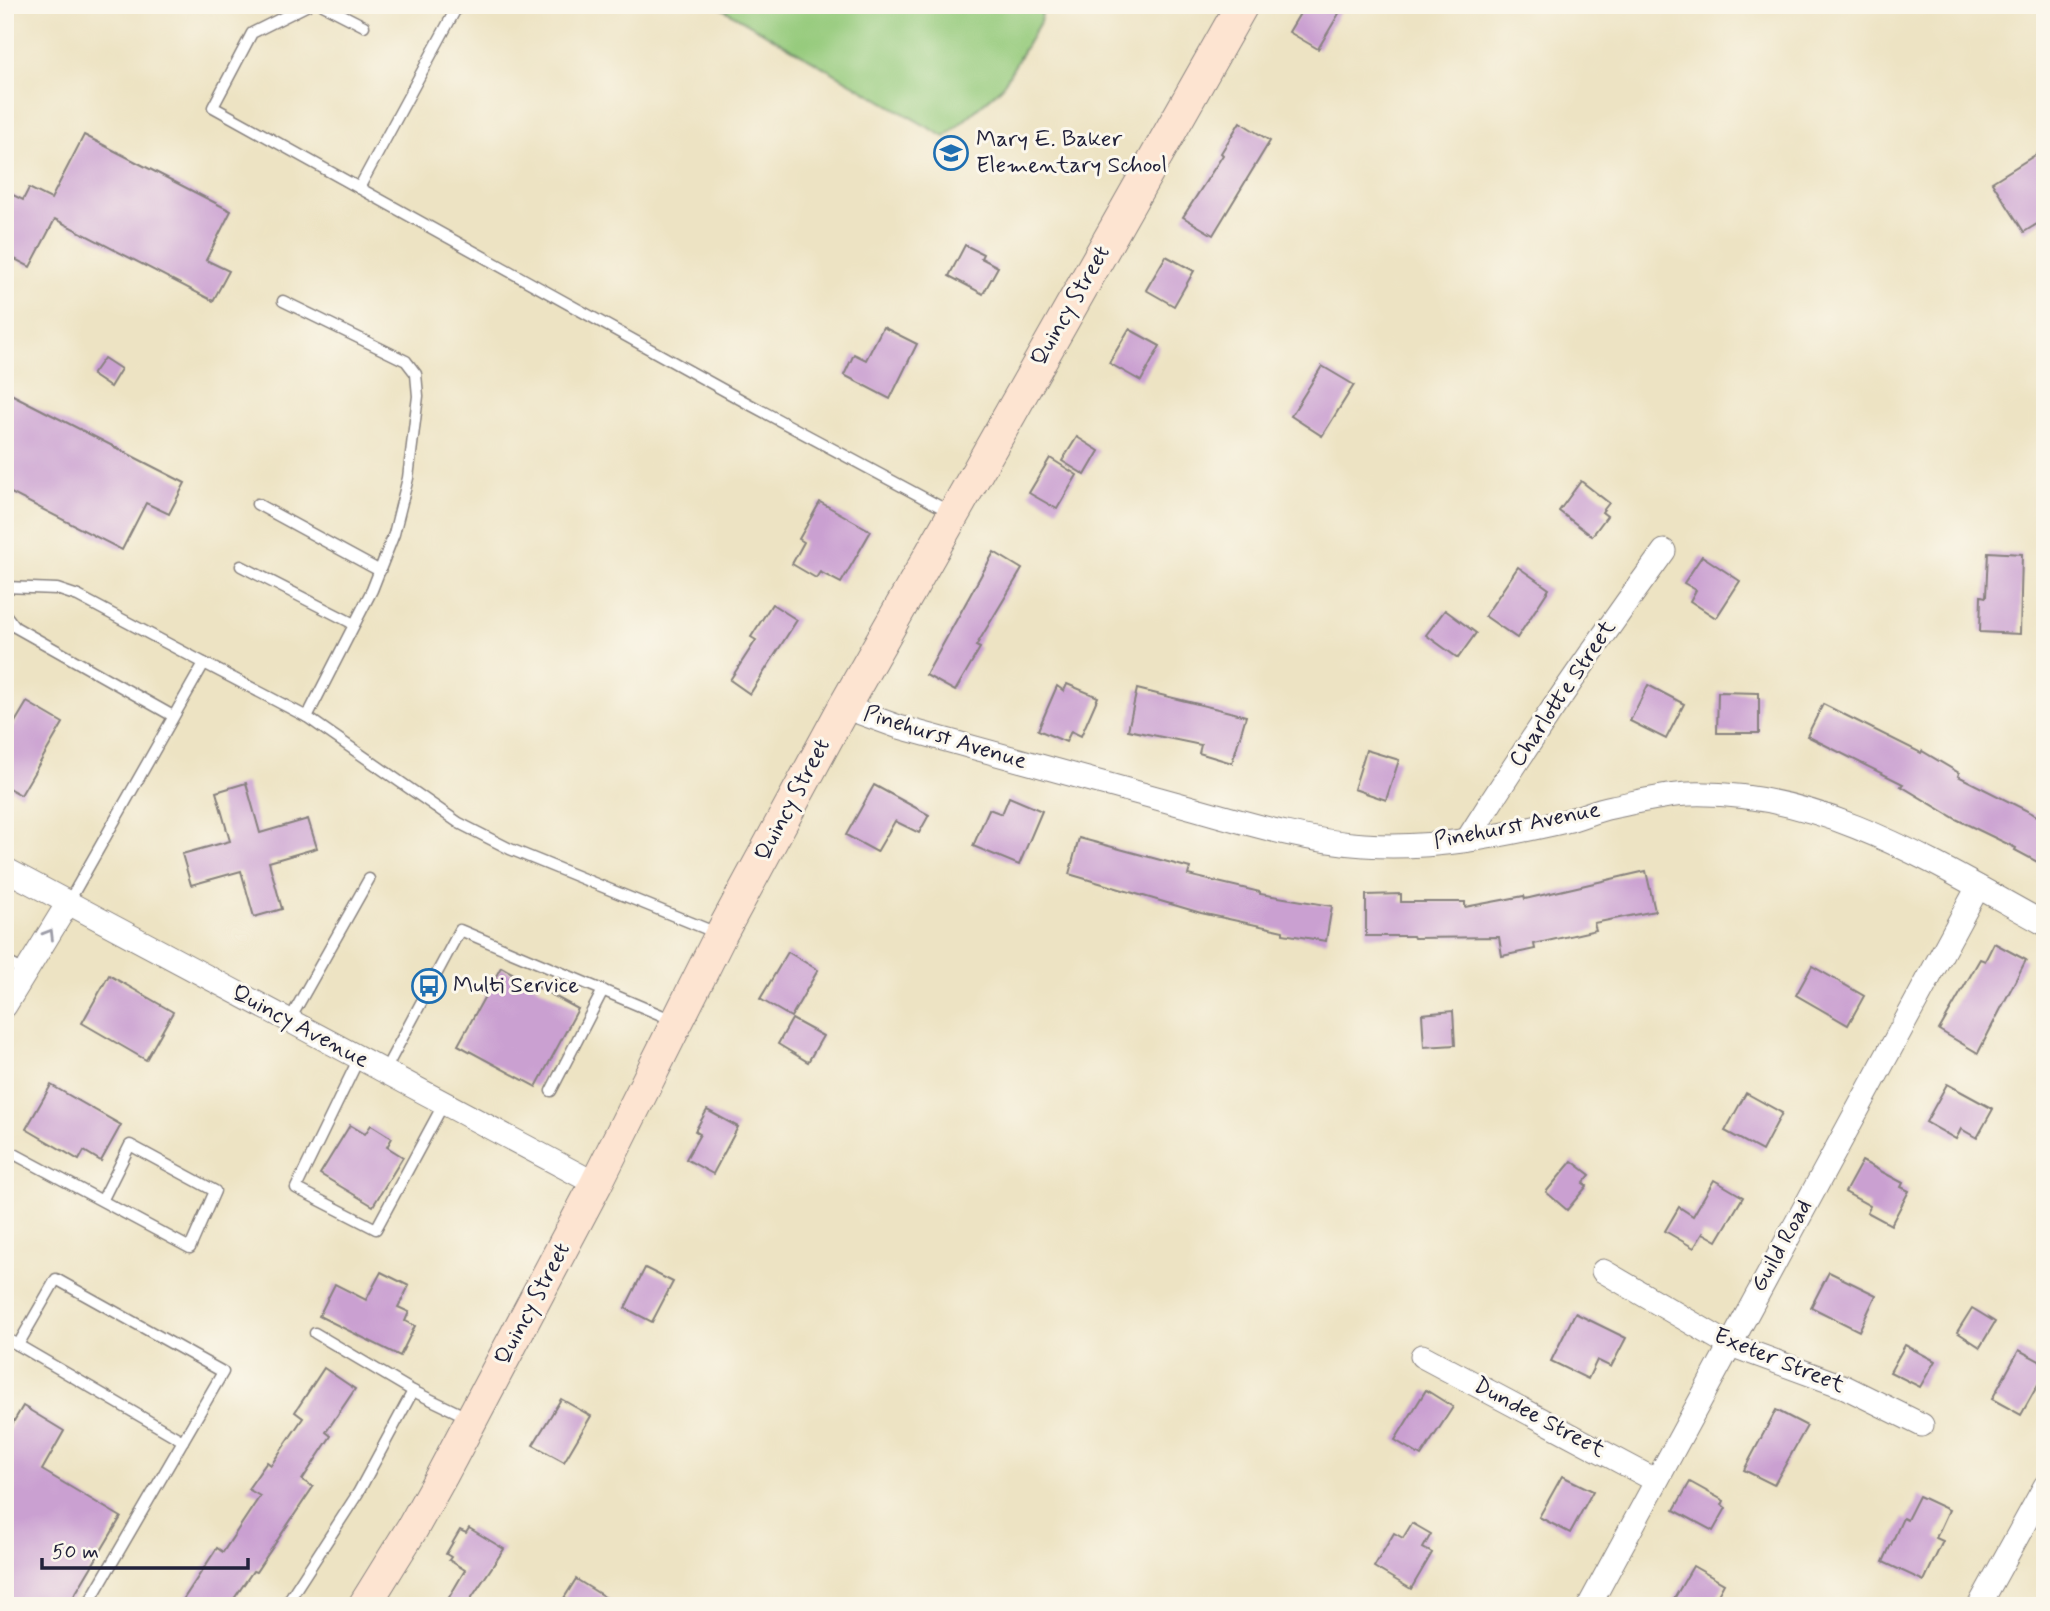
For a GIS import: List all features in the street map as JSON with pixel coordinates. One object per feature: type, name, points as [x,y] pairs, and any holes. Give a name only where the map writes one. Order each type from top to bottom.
[{"type":"main road","name":"Quincy Street","points":[[364,1606],[413,1527],[471,1419],[596,1184],[721,934],[844,707],[1242,5]]},
{"type":"street","name":"Charlotte Street","points":[[1467,840],[1503,782],[1614,619],[1664,551]]},
{"type":"street","name":"Pinehurst Avenue","points":[[844,707],[899,727],[1328,841],[1393,847],[1467,840],[1528,829],[1608,808],[1686,794],[1771,800],[1818,812],[1893,843],[2045,924]]},
{"type":"street","name":"Quincy Avenue","points":[[5,869],[596,1184]]},
{"type":"street","name":"Guild Road","points":[[1589,1606],[1728,1344],[1978,887]]},
{"type":"street","points":[[5,1006],[68,903]]},
{"type":"street","name":"Exeter Street","points":[[1603,1271],[1728,1344],[1845,1387],[1922,1425]]},
{"type":"street","name":"Dundee Street","points":[[1422,1356],[1655,1480]]},
{"type":"street","points":[[1979,1606],[2045,1486]]},
{"type":"lane","points":[[308,5],[253,33],[213,107],[735,397],[952,513]]},
{"type":"lane","points":[[323,5],[364,26]]},
{"type":"lane","points":[[359,188],[458,5]]},
{"type":"lane","points":[[284,301],[406,361],[416,374],[418,396],[408,478],[394,534],[380,571],[307,717]]},
{"type":"lane","points":[[257,504],[380,571]]},
{"type":"lane","points":[[241,566],[354,624]]},
{"type":"lane","points":[[5,587],[57,589],[78,596],[307,717],[459,823],[510,849],[721,934]]},
{"type":"lane","points":[[5,614],[15,627],[173,716]]},
{"type":"lane","points":[[68,903],[204,663]]},
{"type":"lane","points":[[289,1021],[369,879]]},
{"type":"lane","points":[[384,1072],[460,930],[677,1021]]},
{"type":"lane","points":[[5,961],[26,972]]},
{"type":"lane","points":[[551,1091],[603,990]]},
{"type":"lane","points":[[359,1058],[296,1188],[376,1229],[444,1103]]},
{"type":"lane","points":[[5,1149],[102,1201],[190,1248],[215,1192],[130,1145],[102,1201]]},
{"type":"lane","points":[[18,1345],[56,1279],[223,1372],[87,1606]]},
{"type":"lane","points":[[315,1334],[413,1391],[471,1419]]},
{"type":"lane","points":[[5,1338],[183,1441]]},
{"type":"lane","points":[[285,1606],[358,1493],[413,1391]]},
{"type":"green space","points":[[716,5],[1044,5],[1040,22],[1002,87],[945,137]]},
{"type":"building","points":[[1305,5],[1344,5],[1318,49],[1289,32]]},
{"type":"building","points":[[1240,122],[1270,141],[1213,235],[1183,217],[1223,155],[1221,153]]},
{"type":"building","points":[[84,135],[231,211],[206,260],[229,271],[213,301],[55,219],[30,267],[5,254],[5,191],[23,200],[29,188],[51,199]]},
{"type":"building","points":[[2037,154],[2045,167],[2045,219],[2024,232],[1992,182]]},
{"type":"building","points":[[965,245],[983,254],[981,258],[998,267],[983,294],[949,276]]},
{"type":"building","points":[[1166,256],[1194,271],[1174,306],[1146,290]]},
{"type":"building","points":[[883,327],[917,344],[890,399],[844,375],[854,354],[866,360]]},
{"type":"building","points":[[1129,329],[1160,346],[1141,381],[1109,363]]},
{"type":"building","points":[[104,358],[121,369],[110,387],[92,375]]},
{"type":"building","points":[[1322,366],[1354,385],[1322,436],[1291,416]]},
{"type":"building","points":[[5,391],[185,483],[169,514],[146,503],[122,550],[5,490]]},
{"type":"building","points":[[1077,437],[1099,451],[1085,475],[1062,461]]},
{"type":"building","points":[[1050,458],[1077,475],[1057,509],[1029,493]]},
{"type":"building","points":[[1581,481],[1609,503],[1602,512],[1607,516],[1592,536],[1559,511]]},
{"type":"building","points":[[820,502],[871,531],[841,583],[820,572],[816,578],[792,564],[804,542],[799,539]]},
{"type":"building","points":[[994,552],[1022,569],[976,646],[980,648],[955,691],[926,675]]},
{"type":"building","points":[[1988,552],[2022,554],[2020,634],[1980,632],[1981,596],[1986,597]]},
{"type":"building","points":[[1702,556],[1740,581],[1716,618],[1690,601],[1696,590],[1684,583]]},
{"type":"building","points":[[1518,567],[1549,589],[1517,638],[1485,616]]},
{"type":"building","points":[[772,604],[797,620],[750,694],[730,680],[756,640],[751,637]]},
{"type":"building","points":[[1445,610],[1476,633],[1458,658],[1426,635]]},
{"type":"building","points":[[1067,684],[1098,697],[1081,736],[1071,731],[1066,742],[1038,730],[1057,686],[1064,691]]},
{"type":"building","points":[[1648,685],[1684,704],[1666,739],[1630,721]]},
{"type":"building","points":[[1137,689],[1246,716],[1232,763],[1199,753],[1201,745],[1128,730]]},
{"type":"building","points":[[1718,692],[1759,693],[1759,733],[1717,733]]},
{"type":"building","points":[[27,702],[63,723],[21,795],[5,786],[5,739]]},
{"type":"building","points":[[1823,704],[1921,753],[1922,751],[1959,773],[1958,776],[2045,820],[2045,866],[2015,850],[2016,848],[1956,819],[1901,786],[1903,784],[1807,736]]},
{"type":"building","points":[[1366,750],[1399,760],[1386,800],[1354,789]]},
{"type":"building","points":[[246,783],[260,833],[308,819],[317,848],[269,862],[282,909],[254,917],[241,871],[191,885],[182,854],[230,841],[216,792]]},
{"type":"building","points":[[874,785],[929,815],[919,833],[895,821],[877,852],[846,835]]},
{"type":"building","points":[[1009,797],[1042,811],[1019,865],[973,846],[989,809],[1002,814]]},
{"type":"building","points":[[1079,838],[1190,868],[1188,875],[1260,894],[1332,906],[1326,941],[1283,934],[1283,931],[1201,913],[1069,874]]},
{"type":"building","points":[[1646,871],[1655,911],[1594,923],[1596,930],[1534,944],[1535,949],[1502,956],[1499,937],[1366,936],[1366,895],[1401,894],[1401,902],[1465,902],[1465,907],[1524,896],[1525,899]]},
{"type":"building","points":[[1994,943],[2026,960],[1978,1053],[1939,1030],[1980,959],[1985,961]]},
{"type":"building","points":[[788,952],[818,970],[791,1017],[760,999]]},
{"type":"building","points":[[1812,966],[1864,996],[1848,1025],[1796,995]]},
{"type":"building","points":[[501,967],[578,1009],[536,1087],[458,1045]]},
{"type":"building","points":[[109,975],[173,1012],[146,1060],[82,1023]]},
{"type":"building","points":[[1453,1011],[1455,1045],[1424,1047],[1422,1014]]},
{"type":"building","points":[[792,1019],[823,1036],[808,1062],[778,1044]]},
{"type":"building","points":[[1947,1084],[1993,1109],[1977,1138],[1961,1129],[1956,1139],[1926,1122]]},
{"type":"building","points":[[51,1085],[121,1125],[101,1161],[84,1151],[79,1160],[26,1129]]},
{"type":"building","points":[[1746,1093],[1782,1113],[1762,1151],[1725,1131]]},
{"type":"building","points":[[707,1110],[738,1127],[713,1174],[686,1159],[700,1134],[695,1131]]},
{"type":"building","points":[[350,1125],[365,1134],[371,1125],[392,1138],[387,1147],[403,1157],[373,1206],[320,1174]]},
{"type":"building","points":[[1572,1161],[1590,1175],[1583,1183],[1587,1186],[1567,1210],[1546,1192]]},
{"type":"building","points":[[1862,1161],[1903,1183],[1901,1187],[1909,1191],[1891,1225],[1867,1212],[1870,1206],[1845,1192]]},
{"type":"building","points":[[1714,1180],[1743,1197],[1717,1241],[1703,1233],[1694,1248],[1665,1231],[1679,1207],[1693,1216]]},
{"type":"building","points":[[645,1268],[673,1282],[652,1322],[625,1308]]},
{"type":"building","points":[[381,1272],[409,1286],[398,1307],[409,1312],[405,1321],[415,1326],[400,1356],[319,1316],[335,1284],[366,1300]]},
{"type":"building","points":[[1829,1272],[1876,1295],[1859,1331],[1811,1307]]},
{"type":"building","points":[[1972,1308],[1995,1322],[1980,1347],[1957,1332]]},
{"type":"building","points":[[1575,1313],[1626,1338],[1611,1367],[1597,1360],[1588,1379],[1551,1361]]},
{"type":"building","points":[[1905,1345],[1935,1361],[1920,1387],[1890,1372]]},
{"type":"building","points":[[2019,1350],[2045,1364],[2045,1372],[2021,1415],[1992,1399]]},
{"type":"building","points":[[324,1368],[355,1389],[326,1432],[331,1436],[302,1480],[313,1487],[256,1572],[253,1571],[229,1606],[179,1606],[217,1548],[223,1552],[260,1496],[248,1489],[267,1462],[271,1465],[303,1418],[295,1412]]},
{"type":"building","points":[[1426,1390],[1453,1407],[1421,1456],[1395,1440]]},
{"type":"building","points":[[561,1399],[591,1416],[564,1462],[533,1445]]},
{"type":"building","points":[[23,1406],[64,1431],[42,1470],[121,1517],[68,1606],[5,1606],[5,1436]]},
{"type":"building","points":[[1776,1410],[1807,1426],[1774,1485],[1744,1470]]},
{"type":"building","points":[[1562,1476],[1593,1491],[1570,1533],[1539,1517]]},
{"type":"building","points":[[1690,1482],[1724,1501],[1722,1505],[1726,1508],[1713,1531],[1674,1510]]},
{"type":"building","points":[[1919,1496],[1949,1510],[1936,1538],[1943,1541],[1924,1581],[1883,1562],[1903,1518],[1907,1520]]},
{"type":"building","points":[[1412,1523],[1431,1534],[1423,1548],[1432,1553],[1411,1589],[1374,1567],[1394,1533],[1403,1538]]},
{"type":"building","points":[[469,1528],[504,1549],[466,1606],[444,1606],[465,1570],[449,1560],[451,1557],[446,1554],[460,1530],[466,1533]]},
{"type":"building","points":[[1693,1566],[1724,1584],[1712,1606],[1670,1606]]},
{"type":"building","points":[[576,1579],[619,1606],[559,1606]]},
{"type":"place","name":"Mary E. Baker Elementary School","points":[[951,153]]},
{"type":"place","name":"Multi Service","points":[[429,986]]}]
